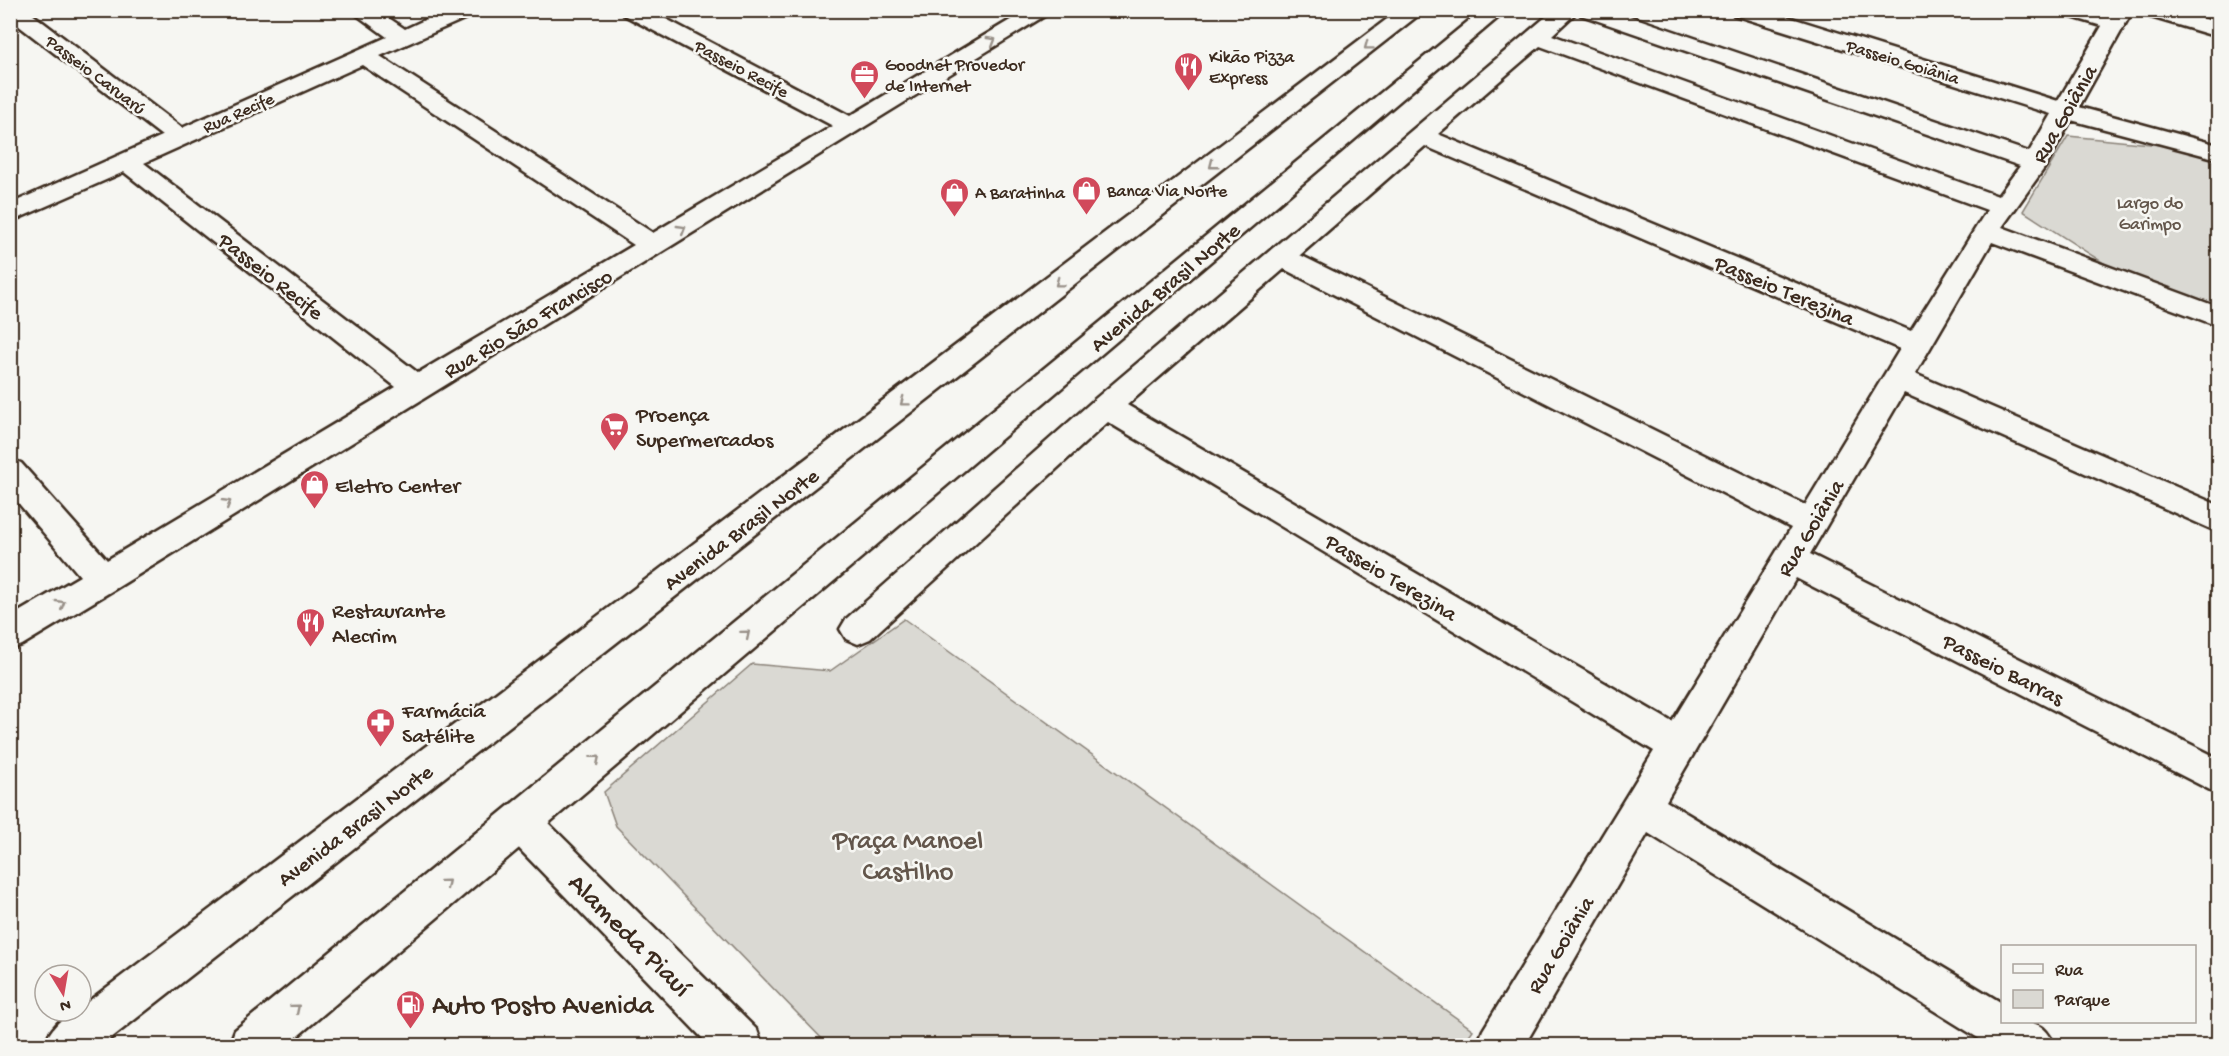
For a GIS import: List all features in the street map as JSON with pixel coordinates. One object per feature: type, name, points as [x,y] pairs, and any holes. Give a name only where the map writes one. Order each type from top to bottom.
[{"type":"street","name":"Passeio Caruarú","points":[[13,10],[180,138]]},
{"type":"street","points":[[361,10],[404,38]]},
{"type":"street","name":"Rua Recife","points":[[10,214],[465,10]]},
{"type":"street","name":"Passeio Recife","points":[[632,10],[851,126]]},
{"type":"street","name":"Avenida Brasil Norte","points":[[65,1046],[1414,10]]},
{"type":"street","name":"Avenida Brasil Norte","points":[[251,1046],[1496,10]]},
{"type":"street","points":[[858,629],[1106,407],[1568,10]]},
{"type":"street","points":[[1589,10],[2035,163]]},
{"type":"street","name":"Passeio Goiânia","points":[[1742,10],[2065,111],[2218,152]]},
{"type":"street","points":[[2073,10],[2119,17]]},
{"type":"street","points":[[2152,10],[2218,30]]},
{"type":"street","name":"Rua Rio São Francisco","points":[[10,635],[851,126],[1022,16]]},
{"type":"street","name":"Rua Goiânia","points":[[1499,1046],[1897,378],[1994,219],[2035,163],[2119,17]]},
{"type":"street","points":[[1537,37],[1994,219],[2218,317]]},
{"type":"street","points":[[364,56],[654,246]]},
{"type":"street","name":"Passeio Terezina","points":[[1421,136],[1917,345]]},
{"type":"street","name":"Passeio Recife","points":[[127,162],[417,388]]},
{"type":"street","points":[[1281,256],[1811,523]]},
{"type":"street","points":[[1897,378],[2218,519]]},
{"type":"street","name":"Passeio Terezina","points":[[1106,407],[1678,745]]},
{"type":"street","points":[[10,471],[104,579]]},
{"type":"street","name":"Passeio Barras","points":[[1789,559],[2218,777]]},
{"type":"street","points":[[1641,807],[2033,1046]]},
{"type":"street","name":"Alameda Piauí","points":[[520,822],[741,1046]]},
{"type":"green space","name":"Largo do Garimpo","points":[[2068,136],[2192,148],[2218,157],[2218,308],[2116,271],[2023,211]]},
{"type":"green space","name":"Praça Manoel Castilho","points":[[904,619],[1473,1030],[1462,1045],[828,1045],[616,826],[604,792],[752,664],[830,671]]},
{"type":"place","name":"Kikão Pizza Express","points":[[1188,92]]},
{"type":"place","name":"Goodnet Provedor de Internet","points":[[864,100]]},
{"type":"place","name":"Banca Via Norte","points":[[1086,216]]},
{"type":"place","name":"A Baratinha","points":[[954,218]]},
{"type":"place","name":"Proença Supermercados","points":[[615,452]]},
{"type":"place","name":"Eletro Center","points":[[314,510]]},
{"type":"place","name":"Restaurante Alecrim","points":[[311,648]]},
{"type":"place","name":"Farmácia Satélite","points":[[381,748]]},
{"type":"place","name":"Auto Posto Avenida","points":[[411,1030]]}]
